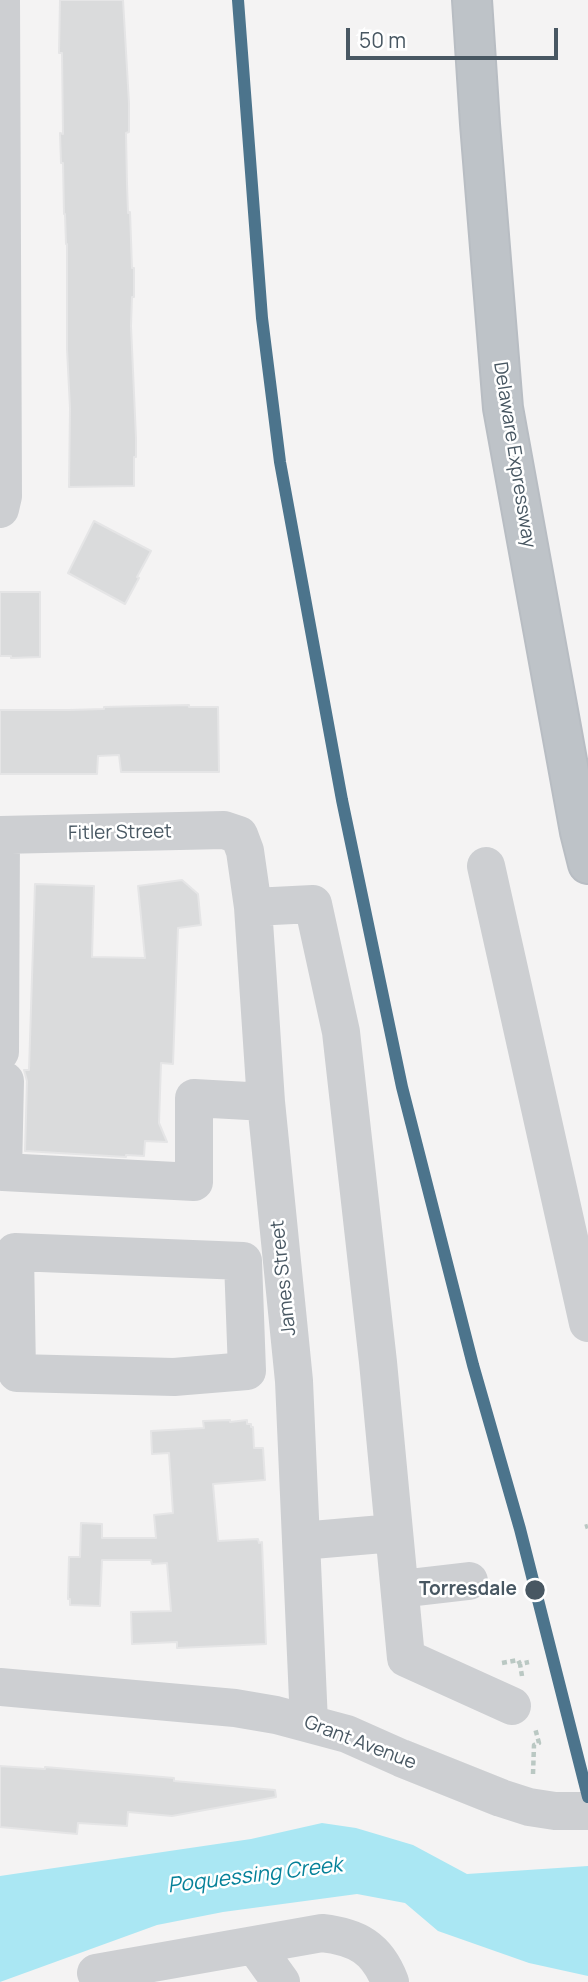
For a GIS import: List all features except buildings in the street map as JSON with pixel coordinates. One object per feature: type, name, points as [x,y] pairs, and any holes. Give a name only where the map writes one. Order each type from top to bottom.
[{"type":"highway","name":"Delaware Expressway","points":[[472,0],[503,408],[588,864]]},
{"type":"street","points":[[0,509],[3,496],[1,0]]},
{"type":"street","name":"Fitler Street","points":[[1,835],[224,830],[239,835]]},
{"type":"street","points":[[1,835],[3,1172],[194,1182],[194,1098],[266,1102]]},
{"type":"street","name":"James Street","points":[[239,835],[245,851],[253,907],[266,1102],[294,1381],[309,1723]]},
{"type":"street","points":[[486,866],[588,1323]]},
{"type":"street","points":[[253,907],[313,904],[341,1032],[378,1362],[406,1658],[512,1706]]},
{"type":"street","points":[[15,1252],[243,1261],[247,1324],[247,1371],[174,1377],[17,1373],[15,1252]]},
{"type":"street","points":[[247,1324],[289,1324]]},
{"type":"street","points":[[301,1541],[394,1534]]},
{"type":"street","points":[[400,1588],[470,1581]]},
{"type":"street","name":"Grant Avenue","points":[[0,1687],[276,1714],[347,1734],[401,1758],[529,1807],[555,1811],[588,1811]]},
{"type":"street","points":[[96,1973],[322,1933],[343,1936],[363,1945],[379,1959],[384,1981]]},
{"type":"street","points":[[256,1946],[281,1982]]},
{"type":"water","name":"Poquessing Creek","points":[[322,1823],[356,1828],[413,1845],[467,1874],[588,1866],[588,1976],[529,1963],[438,1931],[405,1903],[357,1894],[223,1912],[157,1925],[0,1982],[0,1876],[251,1839]]},
{"type":"transit line","points":[[238,0],[262,318],[280,462],[342,800],[402,1087],[473,1365],[520,1529],[588,1797]]},
{"type":"place","name":"Torresdale","points":[[535,1590]]}]
